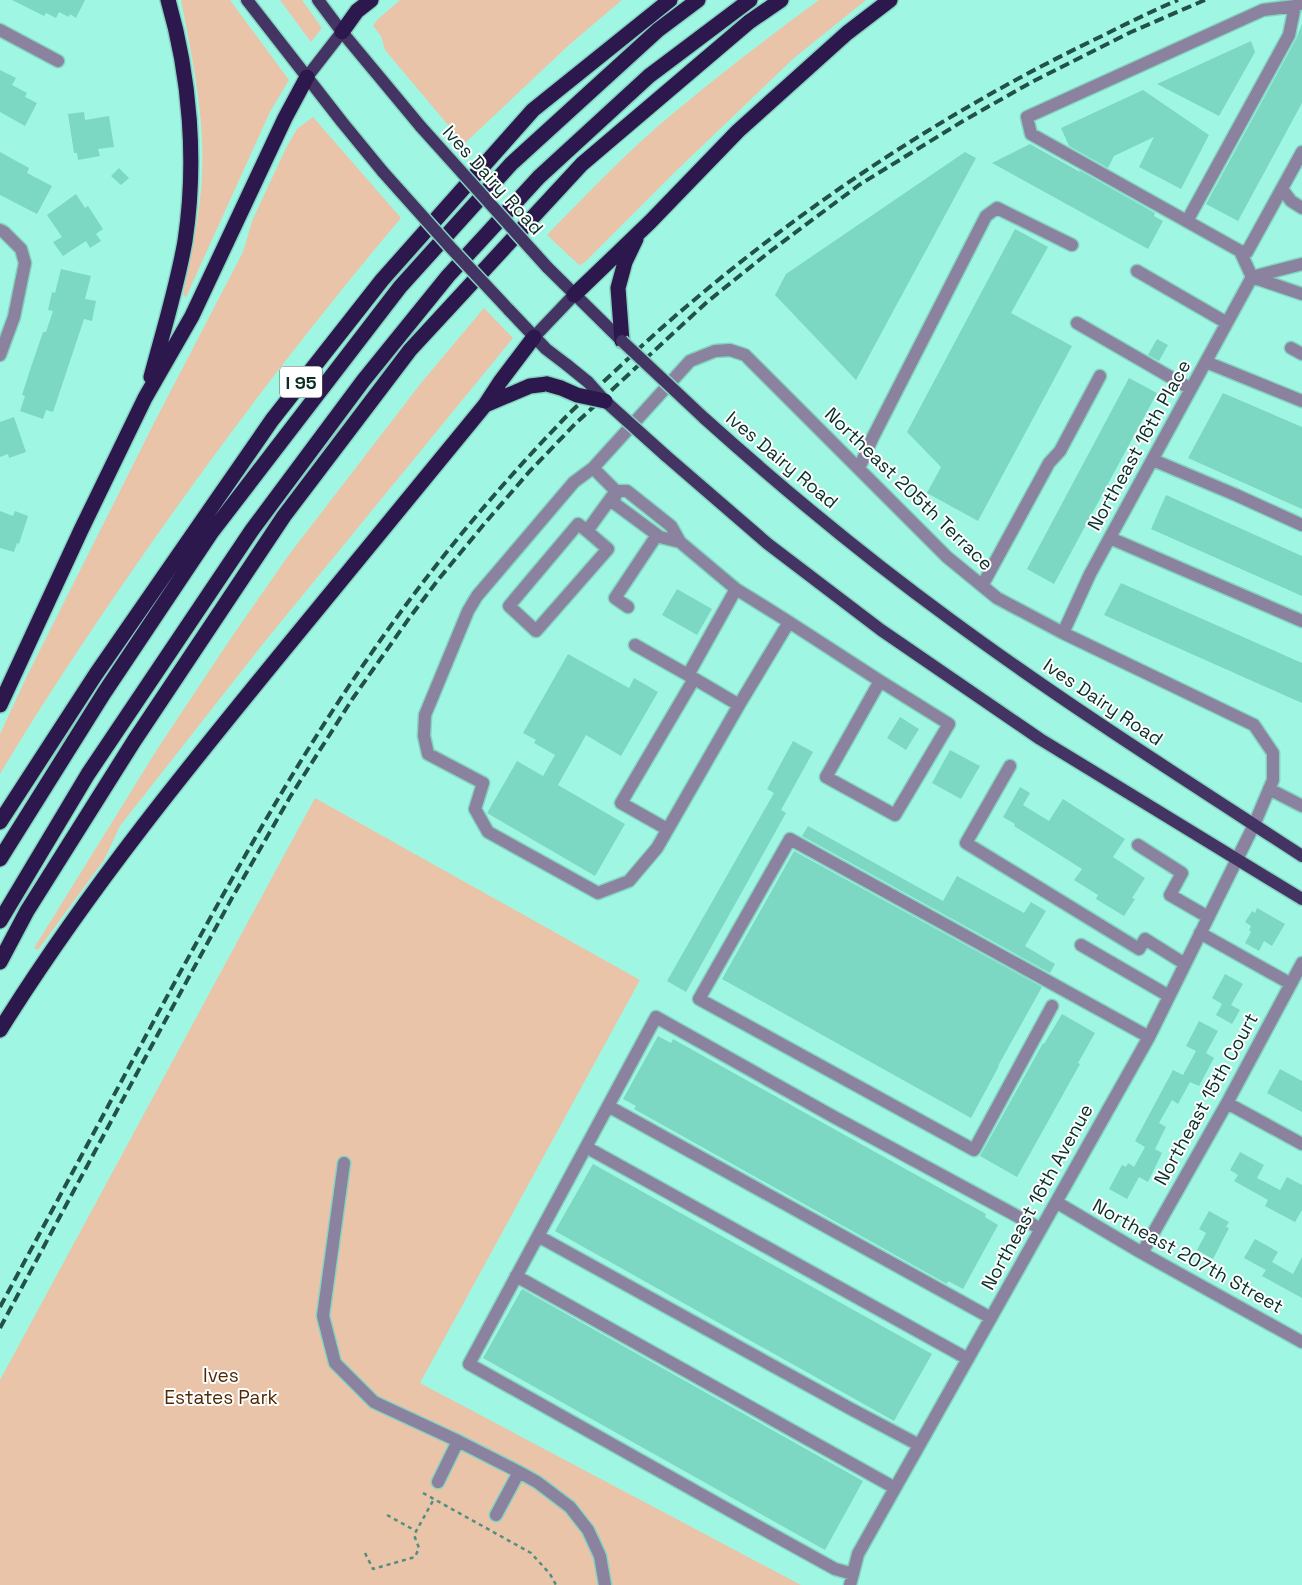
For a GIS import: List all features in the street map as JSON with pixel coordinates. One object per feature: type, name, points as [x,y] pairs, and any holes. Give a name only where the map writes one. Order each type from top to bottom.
[{"type":"highway","points":[[145,398],[185,240],[190,187],[190,144],[183,72],[168,0]]},
{"type":"highway","points":[[342,32],[357,11],[371,0]]},
{"type":"highway","name":"I 95","points":[[0,822],[96,674],[272,420],[382,280],[533,110],[670,0]]},
{"type":"highway","points":[[0,859],[104,692],[212,532],[400,287],[511,164],[658,30],[698,0]]},
{"type":"highway","points":[[0,920],[88,774],[252,530],[363,381],[448,276],[539,177],[649,76],[750,0]]},
{"type":"highway","points":[[0,962],[27,911],[134,741],[284,516],[410,350],[582,164],[749,22],[781,0]]},
{"type":"highway","points":[[574,295],[640,232],[738,131],[847,33],[890,0]]},
{"type":"highway","points":[[0,705],[68,557],[145,398],[192,316],[285,118],[307,78]]},
{"type":"highway","points":[[622,341],[618,288],[625,262],[640,232]]},
{"type":"highway","points":[[0,1030],[57,944],[145,823],[224,723],[485,405],[534,337]]},
{"type":"highway","points":[[485,405],[530,386],[547,384],[577,395],[605,401]]},
{"type":"main road","points":[[247,0],[307,78],[384,172],[451,248],[534,337],[588,382],[605,401],[768,544],[881,630],[1040,739],[1302,899]]},
{"type":"main road","name":"Ives Dairy Road","points":[[318,0],[342,32],[421,127],[547,267],[607,327],[704,418],[841,534],[951,620],[1067,702],[1302,856]]},
{"type":"main road","points":[[307,78],[342,32]]},
{"type":"main road","points":[[534,337],[574,295]]},
{"type":"street","points":[[1187,222],[1289,35],[1298,4],[1263,10],[1028,118],[1031,134],[1187,222],[1240,251],[1247,252],[1302,152]]},
{"type":"street","points":[[0,30],[58,61]]},
{"type":"street","points":[[1282,188],[1290,201],[1302,208]]},
{"type":"street","points":[[859,468],[986,216],[997,208],[1072,245]]},
{"type":"street","points":[[0,230],[20,249],[25,263],[14,318],[0,355]]},
{"type":"street","points":[[1240,251],[1252,277],[1302,294]]},
{"type":"street","points":[[1252,277],[1302,264]]},
{"type":"street","points":[[1137,271],[1227,324]]},
{"type":"street","name":"Northeast 16th Place","points":[[1063,632],[1090,574],[1252,277]]},
{"type":"street","points":[[1077,323],[1191,389]]},
{"type":"street","name":"Northeast 205th Terrace","points":[[667,829],[656,848],[629,880],[598,893],[488,832],[475,809],[482,783],[428,754],[424,736],[426,715],[468,611],[477,596],[574,482],[592,468],[690,362],[715,351],[730,350],[745,355],[947,557],[997,598],[1254,725],[1274,753],[1273,780],[1254,825]]},
{"type":"street","points":[[1206,362],[1302,401]]},
{"type":"street","points":[[982,586],[1049,463],[1060,451],[1100,376]]},
{"type":"street","points":[[1152,460],[1302,526]]},
{"type":"street","points":[[592,468],[616,491],[627,491],[664,520],[671,526],[680,542],[736,589],[949,724],[895,815],[826,777],[880,681]]},
{"type":"street","points":[[587,531],[616,491]]},
{"type":"street","points":[[616,491],[614,503],[660,537],[680,542]]},
{"type":"street","points":[[578,524],[587,531],[608,549],[536,631],[509,606],[578,524]]},
{"type":"street","points":[[628,607],[615,598],[657,535]]},
{"type":"street","points":[[1110,538],[1302,622]]},
{"type":"street","points":[[736,589],[691,677],[621,802],[667,829],[789,622]]},
{"type":"street","points":[[635,645],[739,705]]},
{"type":"street","points":[[1010,766],[966,843],[1139,949],[1145,939],[1185,964]]},
{"type":"street","points":[[1270,789],[1302,806]]},
{"type":"street","name":"Northeast 16th Avenue","points":[[851,1580],[858,1554],[1149,1037],[1254,825]]},
{"type":"street","points":[[1052,1006],[974,1150],[699,999],[790,839],[1149,1037]]},
{"type":"street","points":[[1138,845],[1182,873],[1170,895],[1208,918]]},
{"type":"street","points":[[1200,933],[1291,984]]},
{"type":"street","points":[[1081,945],[1169,996]]},
{"type":"street","name":"Northeast 15th Court","points":[[1142,1253],[1228,1103],[1302,963]]},
{"type":"street","points":[[851,1580],[835,1569],[469,1364],[516,1276],[656,1017],[842,1121],[1041,1228]]},
{"type":"street","points":[[1228,1103],[1302,1144]]},
{"type":"street","points":[[608,1106],[991,1318]]},
{"type":"street","points":[[586,1147],[968,1358]]},
{"type":"street","points":[[344,1163],[323,1316],[335,1363],[374,1402],[519,1472],[537,1482],[570,1507],[588,1530],[600,1556],[605,1585]]},
{"type":"street","name":"Northeast 207th Street","points":[[1056,1202],[1142,1253],[1302,1342]]},
{"type":"street","points":[[538,1236],[919,1445]]},
{"type":"street","points":[[516,1276],[895,1488]]},
{"type":"street","points":[[438,1482],[458,1441]]},
{"type":"street","points":[[496,1515],[519,1472]]},
{"type":"path","points":[[423,1493],[531,1553],[550,1574],[556,1585]]},
{"type":"path","points":[[365,1553],[373,1569],[415,1557],[419,1548],[414,1535],[434,1499]]},
{"type":"path","points":[[387,1515],[416,1531]]},
{"type":"green space","points":[[181,0],[230,0],[289,80],[270,112],[186,297],[183,295],[195,235],[202,174],[202,130],[197,87]]},
{"type":"green space","points":[[280,0],[302,0],[322,28],[311,42]]},
{"type":"green space","points":[[400,0],[622,0],[569,45],[464,144],[385,50],[381,36],[373,26],[378,19]]},
{"type":"green space","points":[[819,0],[866,0],[794,58],[676,171],[584,263],[579,265],[547,235],[615,166],[658,126],[737,61]]},
{"type":"green space","points":[[313,117],[401,218],[258,396],[191,488],[77,652],[0,774],[0,734],[26,678],[154,423],[243,252],[252,221],[286,148],[297,129]]},
{"type":"green space","points":[[484,308],[513,338],[262,645],[120,826],[104,860],[38,950],[34,948],[158,748],[288,556],[421,383]]},
{"type":"green space","name":"Ives Estates Park","points":[[315,798],[640,980],[420,1383],[801,1585],[0,1585],[0,1380]]},
{"type":"building","points":[[12,0],[85,0],[76,18],[70,14],[69,17],[59,12],[56,18],[46,13],[44,16]]},
{"type":"building","points":[[1302,24],[1302,103],[1238,221],[1206,204],[1296,39]]},
{"type":"building","points":[[1251,41],[1255,52],[1219,116],[1157,84]]},
{"type":"building","points":[[0,70],[16,78],[12,85],[27,93],[25,97],[37,103],[25,126],[0,112]]},
{"type":"building","points":[[1143,90],[1209,135],[1181,189],[1139,167],[1154,137],[1114,156],[1108,168],[1069,146],[1061,128]]},
{"type":"building","points":[[84,112],[85,120],[109,116],[114,147],[98,149],[100,156],[78,160],[77,153],[74,153],[68,114]]},
{"type":"building","points":[[1030,144],[1155,213],[1154,216],[1163,221],[1148,249],[992,163]]},
{"type":"building","points":[[0,152],[29,168],[27,173],[52,186],[37,214],[0,195]]},
{"type":"building","points":[[965,152],[976,158],[856,380],[775,295],[786,274]]},
{"type":"building","points":[[119,168],[129,178],[121,185],[111,176]]},
{"type":"building","points":[[76,194],[85,208],[88,206],[103,229],[96,234],[101,241],[90,248],[86,241],[63,256],[53,242],[62,237],[47,215]]},
{"type":"building","points":[[1015,229],[1048,247],[1011,313],[1072,346],[978,521],[927,493],[941,467],[907,432]]},
{"type":"building","points":[[61,269],[91,276],[85,299],[96,301],[92,321],[84,319],[53,412],[46,410],[43,419],[20,411],[25,396],[22,395],[30,370],[43,332],[46,332],[53,311],[48,310],[52,292],[55,293]]},
{"type":"building","points":[[1157,339],[1168,345],[1159,361],[1148,355]]},
{"type":"building","points":[[1129,378],[1157,393],[1054,584],[1027,569]]},
{"type":"building","points":[[1223,393],[1302,427],[1302,509],[1188,458]]},
{"type":"building","points":[[14,417],[26,452],[9,458],[8,454],[0,457],[0,422]]},
{"type":"building","points":[[1166,495],[1302,556],[1302,596],[1151,529]]},
{"type":"building","points":[[0,511],[13,516],[15,511],[28,516],[19,544],[17,543],[14,552],[0,548]]},
{"type":"building","points":[[1121,583],[1302,663],[1302,703],[1104,615]]},
{"type":"building","points":[[677,589],[712,609],[697,635],[662,615]]},
{"type":"building","points":[[568,654],[629,688],[634,678],[658,692],[621,756],[586,735],[558,785],[625,824],[595,876],[487,813],[517,761],[543,776],[555,755],[534,743],[536,740],[523,733]]},
{"type":"building","points":[[900,717],[919,729],[906,750],[887,738]]},
{"type":"building","points":[[793,741],[813,752],[781,810],[786,813],[686,992],[667,981],[774,793],[767,789]]},
{"type":"building","points":[[950,750],[980,766],[961,799],[932,783]]},
{"type":"building","points":[[1020,787],[1030,793],[1023,805],[1049,821],[1063,799],[1125,839],[1113,857],[1145,878],[1132,898],[1135,899],[1124,916],[1096,899],[1098,895],[1074,880],[1082,869],[1003,817]]},
{"type":"building","points":[[808,826],[943,901],[957,876],[1024,913],[1031,902],[1046,911],[1025,946],[1055,964],[1050,973],[802,836]]},
{"type":"building","points":[[794,851],[1042,987],[971,1118],[722,979]]},
{"type":"building","points":[[1257,908],[1285,924],[1272,946],[1264,941],[1259,951],[1245,943],[1251,932],[1249,930],[1251,926],[1245,922],[1252,911],[1255,913]]},
{"type":"building","points":[[1225,974],[1243,984],[1231,1005],[1240,1010],[1232,1024],[1216,1015],[1222,1004],[1212,998]]},
{"type":"building","points":[[1062,1014],[1095,1033],[1078,1063],[1080,1064],[1017,1177],[980,1156],[1043,1043]]},
{"type":"building","points":[[1199,1021],[1218,1031],[1206,1053],[1214,1058],[1199,1086],[1190,1082],[1178,1104],[1172,1100],[1159,1123],[1166,1127],[1155,1149],[1162,1153],[1148,1182],[1139,1177],[1127,1199],[1109,1189],[1122,1165],[1126,1167],[1128,1163],[1134,1167],[1145,1147],[1135,1141],[1173,1070],[1183,1075],[1196,1051],[1186,1046]]},
{"type":"building","points":[[658,1036],[671,1043],[673,1039],[986,1214],[985,1217],[998,1225],[963,1289],[948,1281],[947,1284],[634,1109],[636,1106],[623,1099]]},
{"type":"building","points":[[1280,1069],[1302,1081],[1302,1112],[1267,1093]]},
{"type":"building","points":[[1240,1152],[1264,1165],[1257,1178],[1280,1190],[1287,1177],[1302,1185],[1302,1210],[1295,1222],[1265,1206],[1268,1200],[1234,1181],[1238,1175],[1230,1170]]},
{"type":"building","points":[[593,1164],[932,1354],[894,1421],[555,1231]]},
{"type":"building","points":[[1209,1211],[1229,1222],[1226,1227],[1229,1228],[1213,1259],[1197,1250],[1206,1233],[1199,1229]]},
{"type":"building","points":[[1255,1239],[1278,1252],[1272,1262],[1293,1274],[1302,1257],[1302,1298],[1262,1276],[1266,1270],[1244,1258]]},
{"type":"building","points":[[522,1289],[863,1481],[825,1550],[483,1358]]},
{"type":"railway","points":[[0,1307],[176,980],[244,858],[315,739],[388,629],[411,598],[483,508],[535,450],[570,412],[687,306],[784,228],[835,192],[886,157],[993,93],[1048,63],[1178,0]]},
{"type":"railway","points":[[0,1328],[233,896],[290,797],[353,698],[410,617],[438,580],[529,472],[576,423],[707,302],[768,253],[859,185],[963,121],[1030,83],[1131,32],[1205,0]]}]
